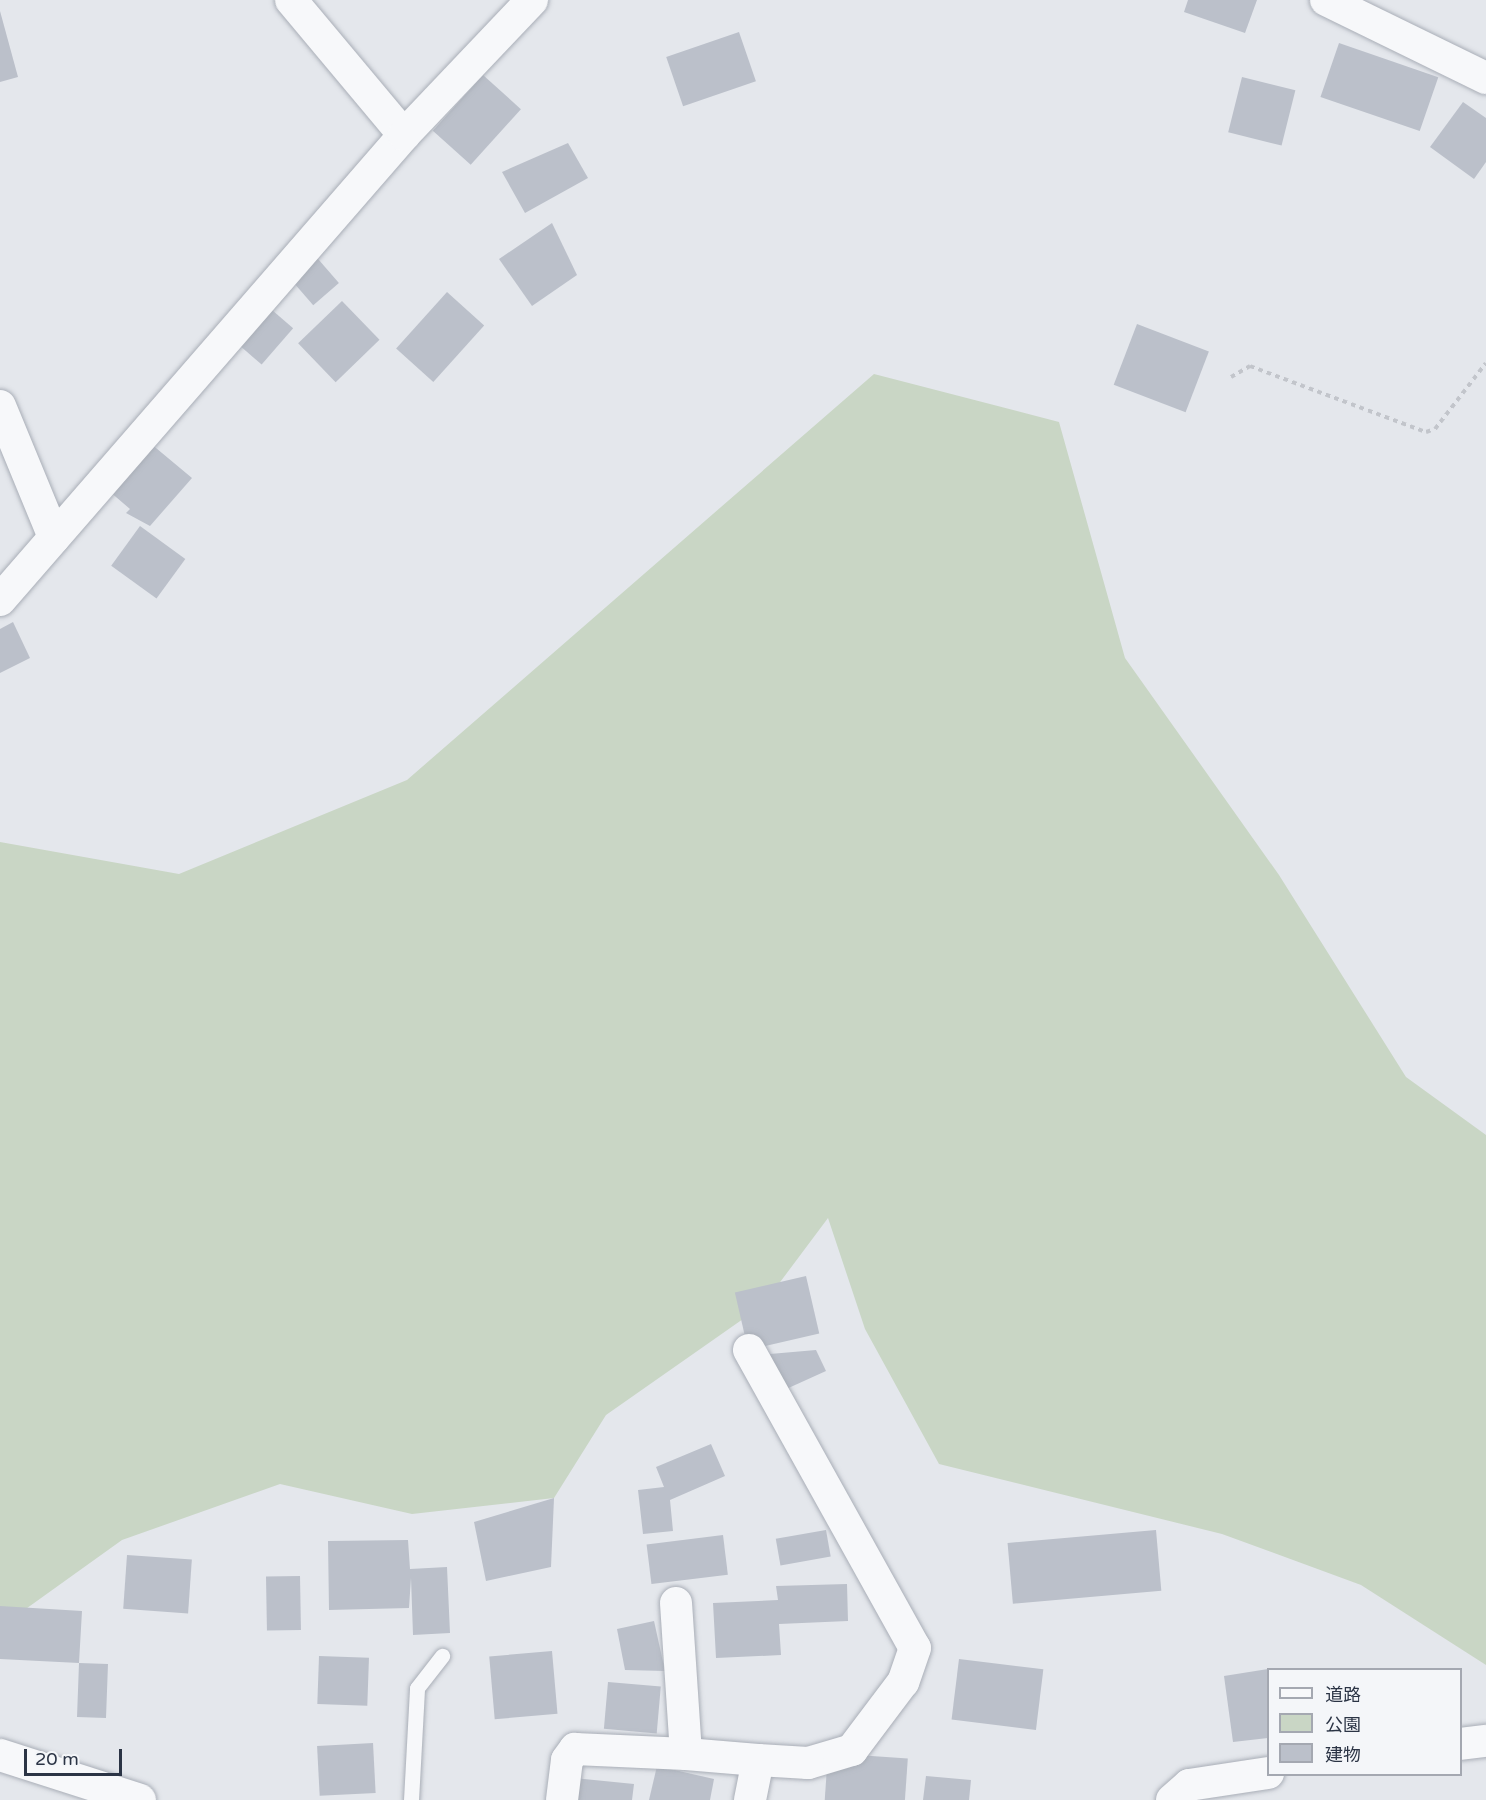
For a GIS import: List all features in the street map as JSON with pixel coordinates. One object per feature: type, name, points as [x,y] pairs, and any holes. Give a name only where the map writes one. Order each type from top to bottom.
[{"type":"street","points":[[291,0],[404,135]]},
{"type":"street","points":[[0,600],[404,135],[532,0]]},
{"type":"street","points":[[1326,0],[1486,78]]},
{"type":"street","points":[[0,406],[54,537]]},
{"type":"street","points":[[562,1800],[567,1760],[575,1749],[808,1763],[852,1750],[903,1682],[915,1648],[748,1350]]},
{"type":"street","points":[[676,1603],[687,1754]]},
{"type":"street","points":[[1462,1744],[1486,1741]]},
{"type":"street","points":[[0,1755],[140,1800]]},
{"type":"street","points":[[750,1800],[758,1760]]},
{"type":"street","points":[[1172,1800],[1189,1785],[1267,1773]]},
{"type":"lane","points":[[411,1800],[417,1688],[442,1656]]},
{"type":"path","points":[[1231,377],[1250,366],[1426,432],[1435,429],[1486,363]]},
{"type":"green space","points":[[874,374],[1059,422],[1125,658],[1279,875],[1406,1077],[1486,1135],[1486,1665],[1361,1585],[1222,1534],[939,1464],[865,1329],[828,1218],[763,1305],[606,1415],[554,1498],[412,1514],[280,1484],[122,1540],[9,1621],[0,1620],[0,842],[179,874],[407,780]]},
{"type":"building","points":[[1188,0],[1257,0],[1245,33],[1184,12]]},
{"type":"building","points":[[0,11],[18,77],[0,82]]},
{"type":"building","points":[[739,32],[756,81],[683,106],[666,57]]},
{"type":"building","points":[[1339,43],[1438,77],[1420,131],[1320,97]]},
{"type":"building","points":[[483,75],[521,109],[471,165],[433,131]]},
{"type":"building","points":[[1242,77],[1295,90],[1282,146],[1228,132]]},
{"type":"building","points":[[1463,102],[1486,118],[1486,162],[1474,179],[1430,147]]},
{"type":"building","points":[[568,143],[588,178],[525,213],[502,172]]},
{"type":"building","points":[[552,223],[577,275],[532,306],[499,259]]},
{"type":"building","points":[[312,252],[339,283],[313,305],[286,274]]},
{"type":"building","points":[[447,292],[484,325],[433,382],[396,348]]},
{"type":"building","points":[[342,301],[380,340],[336,382],[298,343]]},
{"type":"building","points":[[272,310],[293,328],[262,365],[241,346]]},
{"type":"building","points":[[1137,324],[1209,352],[1186,412],[1114,385]]},
{"type":"building","points":[[150,443],[192,478],[150,526],[126,513],[130,509],[109,491]]},
{"type":"building","points":[[140,526],[185,559],[157,599],[111,566]]},
{"type":"building","points":[[13,622],[30,658],[0,673],[0,629]]},
{"type":"building","points":[[806,1276],[819,1333],[748,1350],[735,1292]]},
{"type":"building","points":[[816,1350],[826,1371],[773,1395],[770,1354]]},
{"type":"building","points":[[711,1444],[725,1476],[670,1500],[673,1531],[643,1534],[638,1490],[664,1487],[656,1467]]},
{"type":"building","points":[[554,1498],[551,1567],[486,1581],[474,1522]]},
{"type":"building","points":[[826,1530],[831,1557],[780,1565],[776,1539]]},
{"type":"building","points":[[1156,1530],[1161,1591],[1013,1604],[1008,1543]]},
{"type":"building","points":[[723,1535],[728,1575],[651,1584],[647,1544]]},
{"type":"building","points":[[408,1540],[410,1569],[447,1567],[450,1633],[413,1635],[411,1578],[409,1608],[329,1610],[328,1541]]},
{"type":"building","points":[[127,1555],[192,1560],[188,1613],[123,1609]]},
{"type":"building","points":[[300,1576],[301,1630],[267,1631],[266,1577]]},
{"type":"building","points":[[847,1584],[848,1621],[779,1624],[781,1655],[716,1658],[713,1603],[778,1600],[776,1586]]},
{"type":"building","points":[[0,1606],[82,1611],[79,1663],[0,1659]]},
{"type":"building","points":[[654,1621],[665,1671],[625,1670],[617,1629]]},
{"type":"building","points":[[552,1651],[557,1714],[495,1719],[489,1656]]},
{"type":"building","points":[[319,1656],[369,1658],[367,1706],[317,1704]]},
{"type":"building","points":[[959,1659],[1043,1669],[1036,1730],[952,1720]]},
{"type":"building","points":[[79,1663],[108,1664],[106,1718],[77,1717]]},
{"type":"building","points":[[1267,1669],[1267,1738],[1233,1742],[1224,1676]]},
{"type":"building","points":[[608,1682],[661,1687],[657,1733],[604,1729]]},
{"type":"building","points":[[373,1743],[376,1793],[320,1796],[317,1746]]},
{"type":"building","points":[[828,1753],[908,1759],[905,1800],[825,1800]]},
{"type":"building","points":[[657,1766],[714,1779],[710,1800],[649,1800]]},
{"type":"building","points":[[926,1776],[971,1780],[969,1800],[923,1800]]},
{"type":"building","points":[[574,1778],[634,1784],[632,1800],[572,1800]]}]
